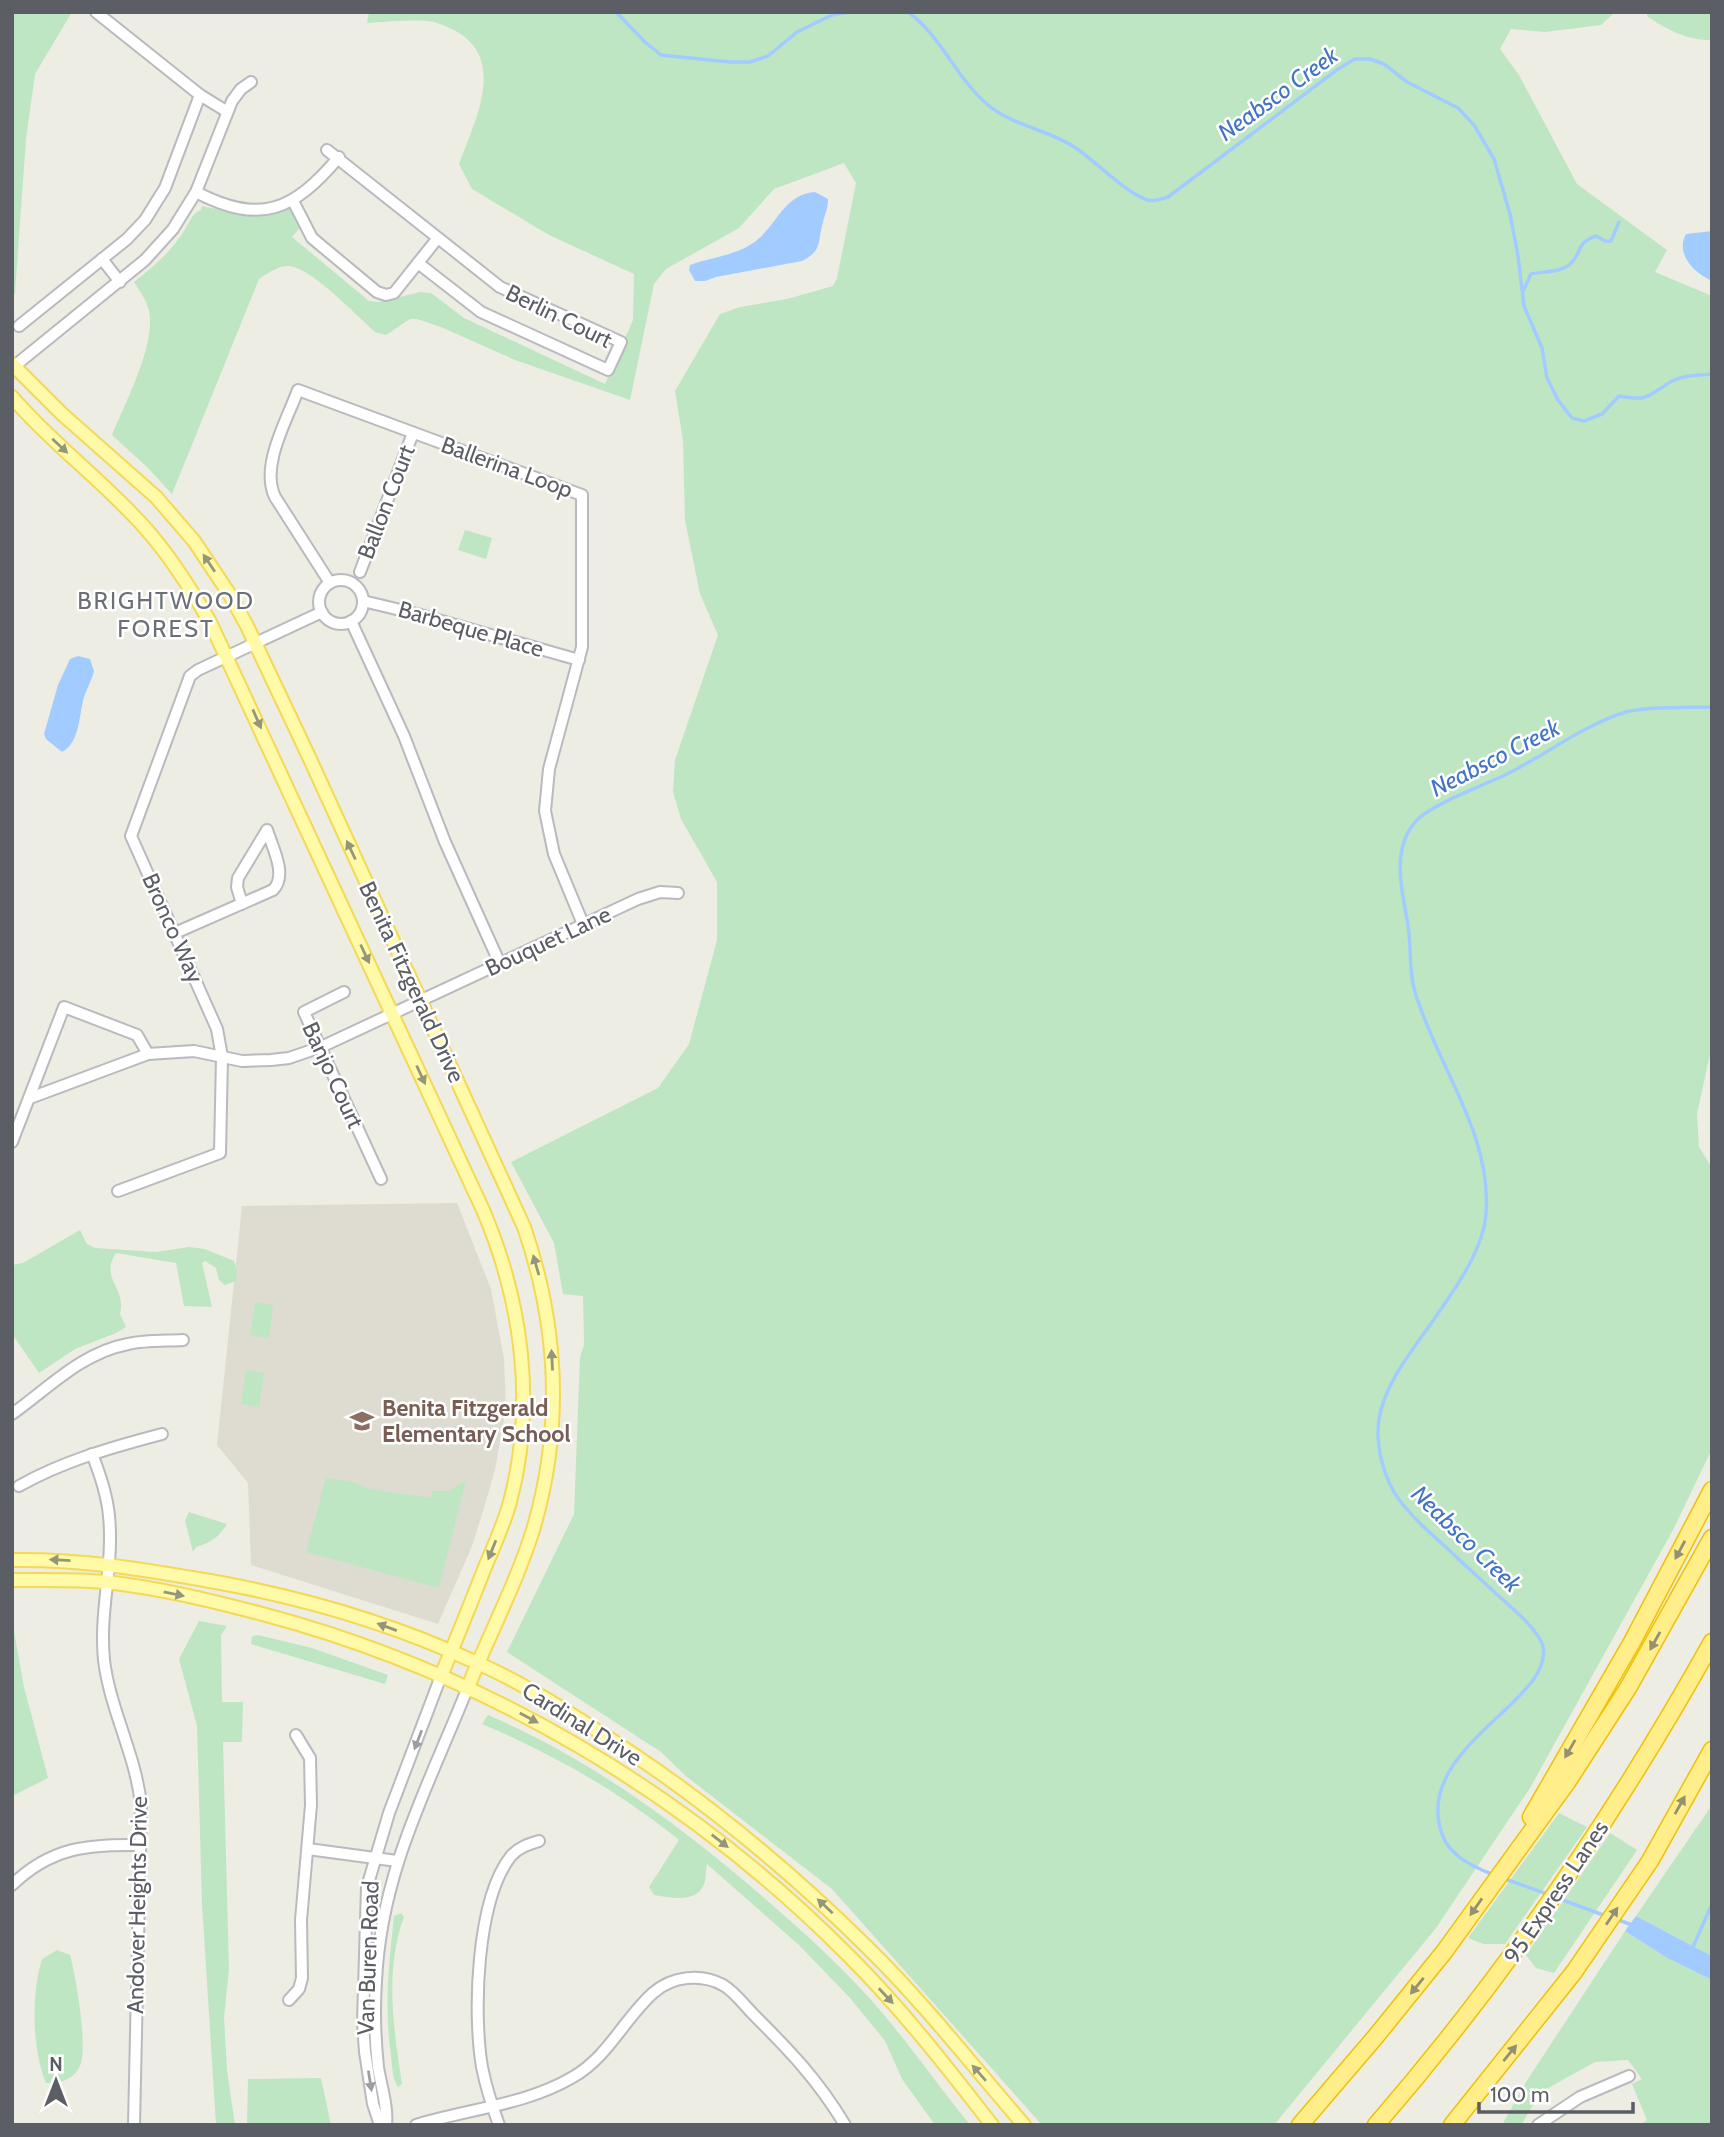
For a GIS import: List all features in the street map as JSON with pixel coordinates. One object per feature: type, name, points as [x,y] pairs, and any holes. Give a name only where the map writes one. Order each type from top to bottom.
[{"type":"highway","points":[[1541,1811],[1712,1490]]},
{"type":"highway","points":[[1300,2125],[1377,2035],[1459,1932],[1628,1689],[1712,1538]]},
{"type":"highway","name":"95 Express Lanes","points":[[1376,2125],[1471,2011],[1520,1946],[1663,1729],[1712,1642]]},
{"type":"highway","points":[[1452,2125],[1574,1972],[1650,1861],[1712,1750]]},
{"type":"main road","name":"Benita Fitzgerald Drive","points":[[13,366],[62,414],[156,497],[177,520],[230,595],[256,644],[524,1227],[541,1281],[551,1345],[551,1437],[539,1508],[523,1556],[468,1687]]},
{"type":"main road","name":"Benita Fitzgerald Drive","points":[[12,397],[56,443],[147,529],[186,581],[229,657],[494,1235],[513,1295],[521,1350],[521,1426],[510,1503],[441,1676]]},
{"type":"main road","name":"Cardinal Drive","points":[[12,1560],[108,1564],[217,1582],[317,1605],[451,1651],[574,1716],[701,1802],[769,1856],[872,1951],[1024,2125]]},
{"type":"main road","name":"Cardinal Drive","points":[[12,1580],[107,1583],[200,1599],[301,1625],[344,1638],[468,1687],[559,1734],[691,1819],[761,1875],[850,1956],[904,2015],[992,2125]]},
{"type":"street","points":[[96,12],[201,95],[226,110]]},
{"type":"street","points":[[13,366],[120,282],[159,247],[179,222],[196,192],[226,110],[241,89],[251,82]]},
{"type":"street","points":[[19,326],[134,232],[156,205],[169,181],[201,95]]},
{"type":"street","name":"Berlin Court","points":[[327,149],[500,288],[621,342],[608,370],[481,312],[418,263]]},
{"type":"street","points":[[196,192],[242,209],[269,209],[293,201],[314,185],[339,157]]},
{"type":"street","points":[[293,201],[312,238],[382,294],[394,293],[437,239]]},
{"type":"street","points":[[102,259],[120,282]]},
{"type":"street","name":"Ballerina Loop","points":[[330,583],[270,486],[271,464],[298,390],[582,495],[582,639],[579,660],[549,769],[545,811],[554,854],[583,924]]},
{"type":"street","name":"Ballon Court","points":[[360,572],[413,433]]},
{"type":"street","points":[[343,580],[354,585],[363,601],[360,613],[351,621],[338,624],[326,618],[319,606],[321,593],[330,583],[343,580]]},
{"type":"street","name":"Barbeque Place","points":[[363,601],[579,660]]},
{"type":"street","points":[[256,644],[322,612]]},
{"type":"street","points":[[351,621],[408,746],[445,842],[500,964]]},
{"type":"street","name":"Bronco Way","points":[[118,1191],[220,1153],[222,1057],[214,1018],[131,836],[190,676],[256,644]]},
{"type":"street","points":[[175,933],[242,904],[273,890],[279,881],[279,871],[267,830],[238,878],[237,887],[242,904]]},
{"type":"street","name":"Bouquet Lane","points":[[30,1098],[148,1054],[194,1051],[242,1061],[289,1058],[321,1047],[651,894],[678,893]]},
{"type":"street","name":"Banjo Court","points":[[344,992],[304,1012],[381,1179]]},
{"type":"street","points":[[12,1142],[64,1007],[137,1035],[143,1041],[148,1054]]},
{"type":"street","points":[[12,1414],[68,1371],[95,1356],[129,1343],[183,1340]]},
{"type":"street","points":[[19,1486],[42,1473],[92,1454],[162,1434]]},
{"type":"street","name":"Andover Heights Drive","points":[[92,1454],[107,1497],[110,1539],[103,1637],[104,1660],[138,1783],[140,1845],[134,2125]]},
{"type":"street","name":"Van Buren Road","points":[[380,2125],[373,2104],[363,2023],[367,1887],[374,1858],[441,1676]]},
{"type":"street","name":"Van Buren Road","points":[[386,2125],[376,2035],[376,1981],[386,1899],[397,1861],[468,1687]]},
{"type":"street","points":[[289,2000],[299,1989],[302,1978],[301,1920],[308,1849],[311,1762],[296,1735]]},
{"type":"street","points":[[499,2125],[482,2067],[477,2005],[481,1951],[495,1887],[502,1871],[518,1849],[539,1841]]},
{"type":"street","points":[[12,1885],[42,1862],[75,1848],[107,1844],[140,1845]]},
{"type":"street","points":[[308,1849],[397,1861]]},
{"type":"street","points":[[415,2125],[552,2088],[574,2077],[606,2050],[654,1993],[677,1980],[696,1978],[724,1986],[741,2000],[805,2067],[845,2125]]},
{"type":"street","points":[[1538,2125],[1580,2097],[1629,2076]]},
{"type":"shaded area","name":"Benita Fitzgerald Elementary School","points":[[457,1203],[491,1289],[504,1359],[506,1407],[495,1470],[484,1508],[472,1546],[438,1624],[251,1565],[248,1483],[217,1445],[242,1206]]},
{"type":"green space","points":[[12,12],[72,12],[35,74],[26,139],[15,293],[12,299]]},
{"type":"green space","points":[[369,12],[1615,12],[1601,25],[1545,32],[1511,29],[1500,49],[1519,75],[1577,184],[1667,250],[1655,272],[1712,296],[1712,1045],[1697,1114],[1699,1147],[1712,1168],[1712,1449],[1673,1530],[1530,1788],[1436,1928],[1274,2125],[1042,2125],[832,1889],[687,1777],[661,1752],[507,1652],[574,1514],[580,1357],[584,1345],[583,1296],[563,1294],[554,1243],[511,1162],[658,1088],[689,1044],[717,940],[717,882],[681,819],[673,792],[675,760],[718,635],[700,594],[685,520],[683,441],[675,391],[720,314],[833,286],[837,278],[856,183],[844,163],[774,189],[739,228],[666,269],[654,284],[630,400],[515,360],[417,319],[410,319],[386,335],[375,332],[325,286],[303,271],[289,266],[275,269],[259,279],[172,494],[112,435],[138,374],[148,340],[149,311],[134,282],[168,252],[202,206],[248,216],[290,209],[299,229],[292,237],[369,301],[380,302],[420,292],[431,293],[464,318],[605,384],[633,320],[634,274],[549,235],[472,189],[459,164],[475,123],[484,83],[482,64],[475,48],[460,34],[437,23],[367,23]]},
{"type":"green space","points":[[1647,12],[1712,12],[1712,40],[1678,33],[1647,16]]},
{"type":"green space","points":[[465,530],[492,538],[486,559],[458,550]]},
{"type":"green space","points":[[80,1230],[87,1244],[95,1248],[156,1252],[189,1247],[205,1249],[234,1261],[236,1281],[225,1285],[219,1280],[216,1268],[205,1261],[202,1263],[212,1307],[184,1306],[176,1263],[116,1253],[110,1269],[120,1297],[120,1314],[126,1327],[75,1349],[39,1373],[12,1334],[12,1265],[23,1263]]},
{"type":"green space","points":[[255,1302],[273,1305],[269,1338],[250,1335]]},
{"type":"green space","points":[[246,1370],[264,1373],[259,1407],[241,1404]]},
{"type":"green space","points":[[326,1478],[353,1482],[370,1489],[431,1498],[432,1491],[449,1491],[466,1480],[439,1588],[306,1552]]},
{"type":"green space","points":[[189,1512],[227,1524],[214,1539],[196,1547],[193,1552],[185,1521]]},
{"type":"green space","points":[[12,1620],[24,1687],[48,1778],[12,1796]]},
{"type":"green space","points":[[199,1621],[227,1626],[221,1635],[222,1702],[243,1702],[242,1742],[223,1742],[229,1969],[224,2017],[227,2070],[235,2125],[216,2125],[202,1904],[197,1726],[179,1659]]},
{"type":"green space","points":[[258,1635],[312,1648],[388,1675],[385,1684],[251,1644],[252,1636]]},
{"type":"green space","points":[[488,1715],[598,1772],[699,1844],[763,1897],[826,1954],[871,2000],[970,2125],[935,2125],[902,2079],[885,2041],[850,1998],[800,1946],[707,1864],[705,1881],[697,1893],[684,1898],[654,1895],[649,1887],[679,1840],[657,1822],[585,1775],[482,1724]]},
{"type":"green space","points":[[1712,1805],[1712,1956],[1636,1916]]},
{"type":"green space","points":[[1559,1813],[1587,1827],[1505,1944],[1484,1944],[1468,1938]]},
{"type":"green space","points":[[1610,1833],[1637,1850],[1554,1973],[1536,1968],[1526,1955]]},
{"type":"green space","points":[[401,1913],[404,1917],[392,1979],[402,2084],[398,2087],[392,2068],[388,2003],[394,1916]]},
{"type":"green space","points":[[1625,1931],[1667,1958],[1712,1980],[1712,2125],[1640,2125],[1647,2120],[1632,2084],[1642,2079],[1628,2060],[1595,2062],[1541,2092],[1521,2125],[1502,2125],[1526,2082]]},
{"type":"green space","points":[[57,1950],[70,1955],[80,2009],[82,2053],[79,2068],[71,2077],[57,2083],[46,2083],[36,2038],[36,1988],[42,1959]]},
{"type":"green space","points":[[321,2078],[331,2125],[247,2125],[248,2079]]},
{"type":"water","points":[[815,192],[828,199],[828,202],[818,245],[809,257],[802,261],[695,281],[689,270],[690,265],[730,254],[753,243],[787,205],[804,194]]},
{"type":"water","points":[[1712,231],[1712,281],[1688,262],[1683,241],[1686,234]]},
{"type":"water","points":[[78,656],[90,659],[94,671],[84,697],[76,735],[62,752],[46,739],[44,734],[58,685],[70,659]]},
{"type":"water","points":[[1636,1916],[1712,1956],[1712,1980],[1667,1958],[1625,1931]]},
{"type":"waterway","name":"Neabsco Creek","points":[[616,12],[661,55],[730,62],[750,62],[768,56],[797,32],[832,15],[849,12]]},
{"type":"waterway","name":"Neabsco Creek","points":[[908,12],[930,33],[967,83],[988,105],[1008,118],[1064,141],[1128,189],[1150,201],[1168,197],[1355,59],[1370,59],[1384,64],[1407,82],[1458,108],[1474,125],[1494,159],[1510,214],[1524,306],[1542,348],[1547,378],[1558,400],[1572,418],[1584,421],[1602,414],[1619,396],[1643,398],[1677,379],[1712,374]]},
{"type":"waterway","points":[[1523,291],[1531,274],[1566,267],[1589,239],[1596,236],[1611,241],[1619,222]]},
{"type":"waterway","name":"Neabsco Creek","points":[[1494,1875],[1466,1862],[1446,1842],[1439,1823],[1440,1795],[1450,1769],[1468,1746],[1529,1685],[1541,1666],[1543,1646],[1538,1635],[1525,1620],[1423,1526],[1400,1501],[1385,1473],[1378,1440],[1379,1419],[1388,1390],[1469,1265],[1480,1239],[1486,1213],[1486,1184],[1481,1155],[1472,1127],[1415,992],[1401,880],[1401,854],[1410,830],[1426,813],[1505,775],[1595,724],[1636,710],[1712,707]]},
{"type":"waterway","name":"Neabsco Creek","points":[[1505,1879],[1550,1895]]},
{"type":"waterway","name":"Neabsco Creek","points":[[1557,1898],[1606,1916]]},
{"type":"waterway","points":[[1693,1947],[1712,1904]]},
{"type":"waterway","name":"Neabsco Creek","points":[[1616,1919],[1632,1925]]},
{"type":"place","name":"Benita Fitzgerald Elementary School","points":[[362,1421]]},
{"type":"district","name":"BRIGHTWOOD FOREST","points":[[166,615]]}]
